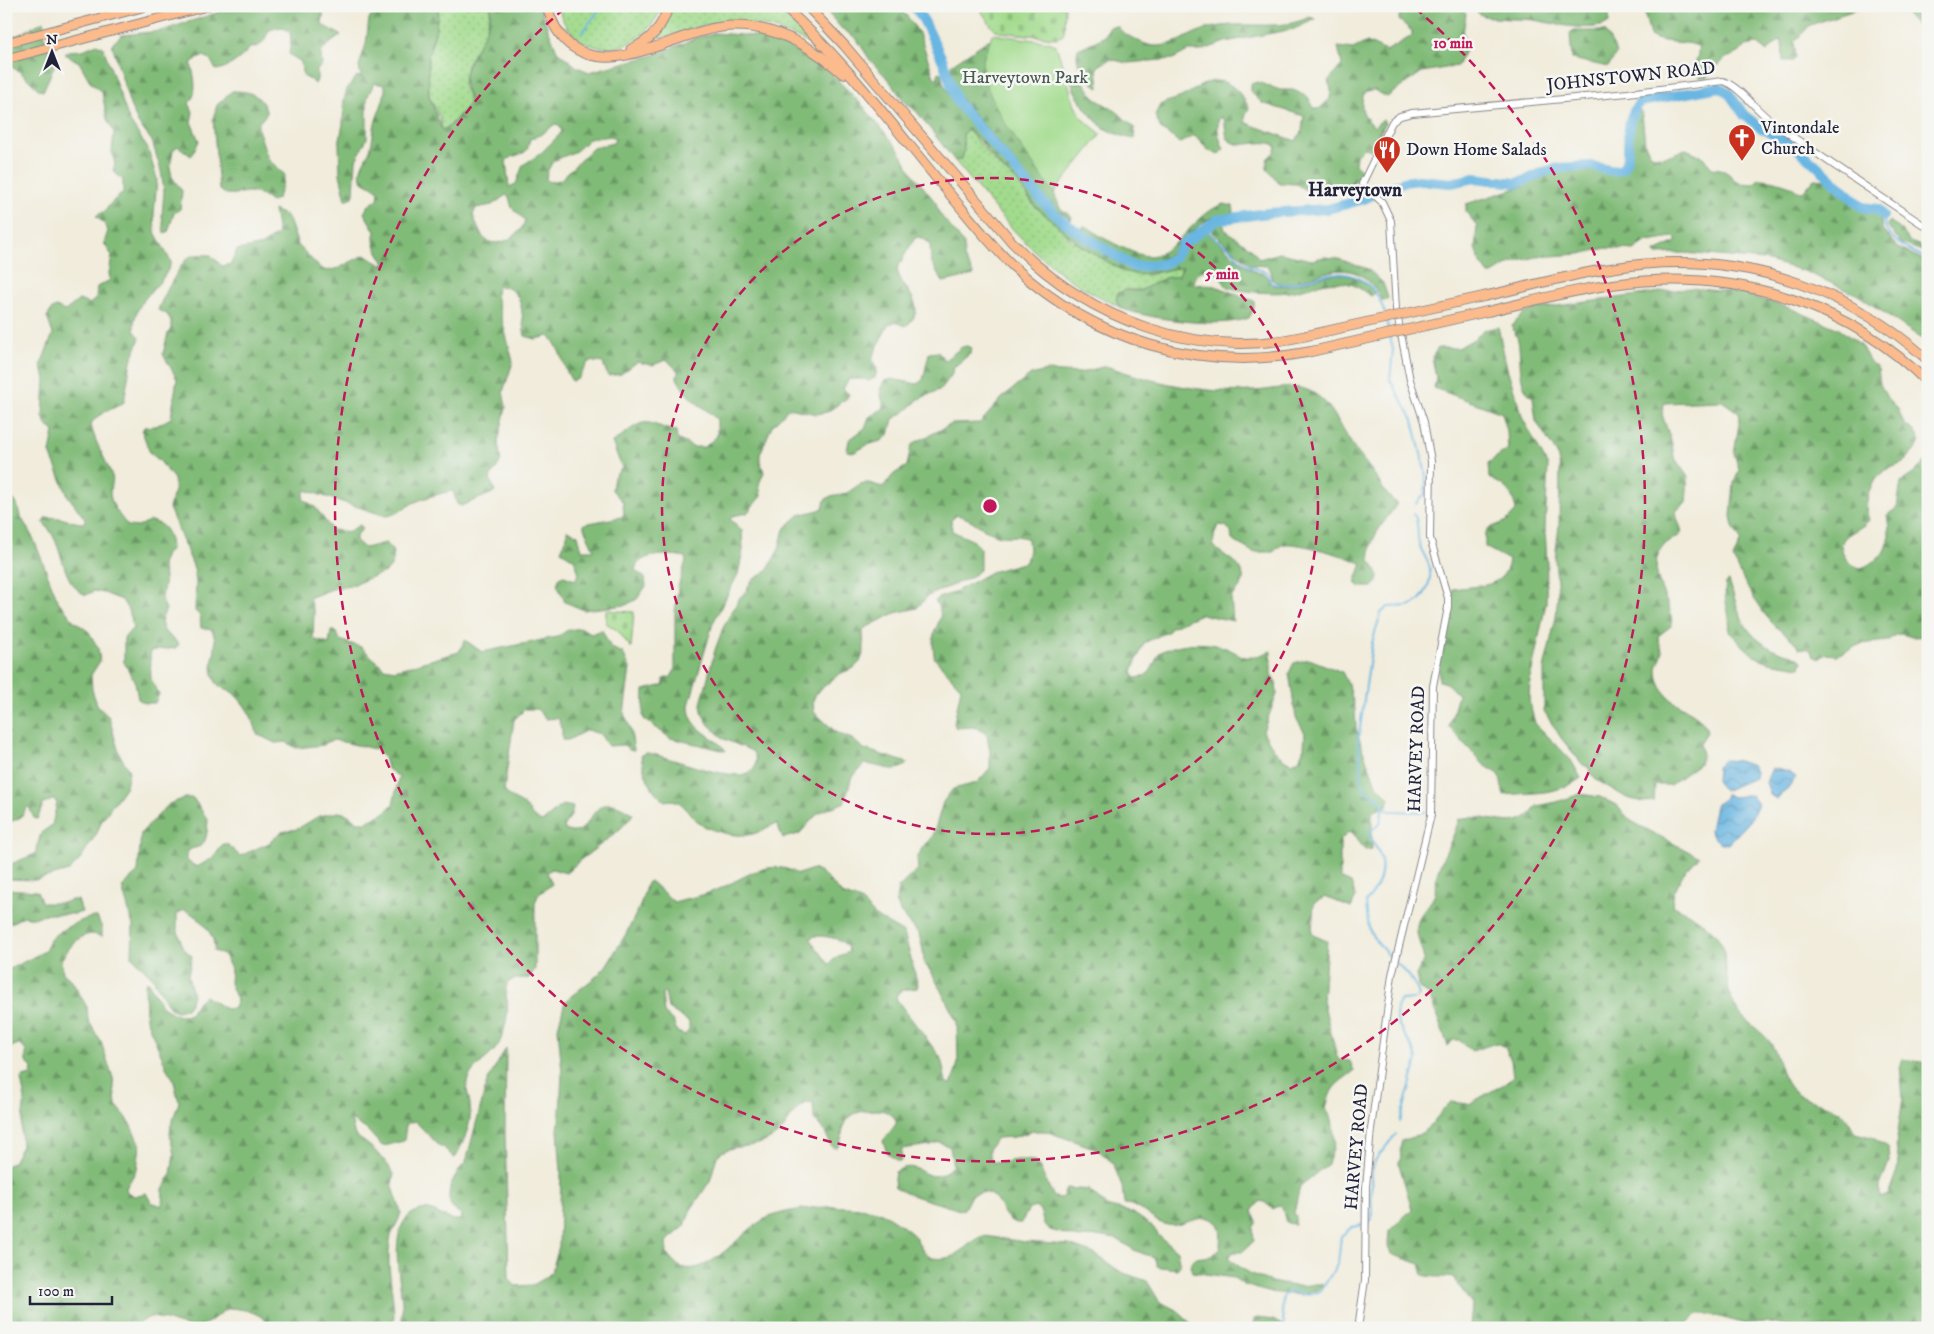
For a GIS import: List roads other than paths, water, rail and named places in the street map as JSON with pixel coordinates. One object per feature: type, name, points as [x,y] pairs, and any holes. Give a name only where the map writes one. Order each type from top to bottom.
[{"type":"highway","points":[[6,43],[146,6]]},
{"type":"highway","points":[[6,60],[207,6]]},
{"type":"highway","points":[[547,6],[553,23],[562,36],[581,51],[596,57],[623,57],[711,28],[750,27],[777,33],[809,47],[864,91]]},
{"type":"highway","points":[[552,6],[560,26],[570,38],[591,51],[608,53],[632,49],[646,41],[661,24],[668,6]]},
{"type":"highway","points":[[783,6],[826,47],[972,221],[1012,264],[1042,290],[1083,318],[1138,342],[1196,356],[1256,359],[1309,352],[1595,288],[1644,281],[1677,280],[1730,284],[1775,293],[1820,309],[1865,333],[1894,353],[1928,383]]},
{"type":"highway","points":[[807,6],[857,60],[1012,242],[1039,268],[1071,292],[1124,320],[1181,338],[1239,343],[1274,342],[1578,275],[1635,265],[1674,263],[1730,266],[1778,276],[1826,293],[1874,319],[1928,360]]},
{"type":"street","name":"JOHNSTOWN ROAD","points":[[1362,184],[1390,126],[1395,119],[1405,115],[1622,94],[1719,80],[1732,85],[1751,105],[1783,130],[1928,228]]},
{"type":"street","name":"HARVEY ROAD","points":[[1358,1328],[1366,1272],[1366,1186],[1369,1148],[1387,1000],[1431,815],[1433,686],[1448,607],[1448,598],[1429,530],[1432,478],[1427,436],[1410,380],[1396,309],[1392,226],[1386,207],[1379,198],[1362,184]]},
{"type":"water","points":[[1723,760],[1738,761],[1753,766],[1756,772],[1755,778],[1724,791],[1716,781],[1717,766]]},
{"type":"water","points":[[1772,768],[1789,772],[1796,777],[1788,789],[1776,799],[1770,795],[1766,782]]},
{"type":"water","points":[[1726,794],[1732,797],[1751,795],[1758,804],[1750,821],[1728,844],[1717,840],[1710,830],[1715,805],[1725,798]]},
{"type":"waterway","points":[[581,34],[602,6]]},
{"type":"waterway","points":[[914,6],[924,21],[943,61],[957,102],[1043,202],[1060,219],[1134,267],[1163,264],[1174,258],[1182,245],[1217,220],[1268,213],[1328,209],[1361,200],[1403,182],[1419,180],[1451,183],[1475,178],[1516,183],[1558,168],[1591,166],[1614,171],[1623,169],[1628,152],[1631,120],[1640,102],[1719,87],[1728,92],[1744,115],[1761,128],[1784,139],[1804,154],[1862,207],[1878,209],[1883,216]]},
{"type":"waterway","points":[[1883,216],[1888,232],[1899,244],[1928,259]]},
{"type":"waterway","points":[[1205,227],[1213,237],[1231,249],[1239,259],[1253,268],[1267,272],[1271,283],[1293,283],[1336,273],[1347,274],[1364,281],[1372,289],[1381,303],[1385,314]]},
{"type":"waterway","points":[[1387,321],[1389,331]]},
{"type":"waterway","points":[[1390,336],[1393,350],[1390,380],[1413,420],[1426,475],[1425,493],[1416,504]]},
{"type":"waterway","points":[[1400,1122],[1417,1060],[1411,1045],[1398,1023],[1396,1016],[1397,1008],[1401,1000],[1416,999],[1419,995],[1404,970],[1376,941],[1371,933],[1367,918],[1366,902],[1377,886],[1382,866],[1379,853],[1369,832],[1380,824],[1383,806],[1380,799],[1365,791],[1362,784],[1358,742],[1372,643],[1381,613],[1388,607],[1414,604],[1423,596],[1429,584],[1429,565],[1420,546],[1417,524],[1413,513]]},
{"type":"waterway","points":[[1383,807],[1390,811],[1426,812]]},
{"type":"waterway","points":[[1367,1224],[1372,1219],[1371,1173],[1376,1159],[1396,1134]]},
{"type":"waterway","points":[[1285,1328],[1282,1314],[1283,1296],[1290,1291],[1308,1295],[1321,1291],[1338,1263],[1341,1236],[1352,1227],[1362,1225]]},
{"type":"place","name":"Vintondale Church","points":[[1742,162]]},
{"type":"place","name":"Down Home Salads","points":[[1387,174]]},
{"type":"district","name":"Harveytown","points":[[1355,190]]},
{"type":"park label","name":"Harveytown Park","points":[[1025,78]]}]
